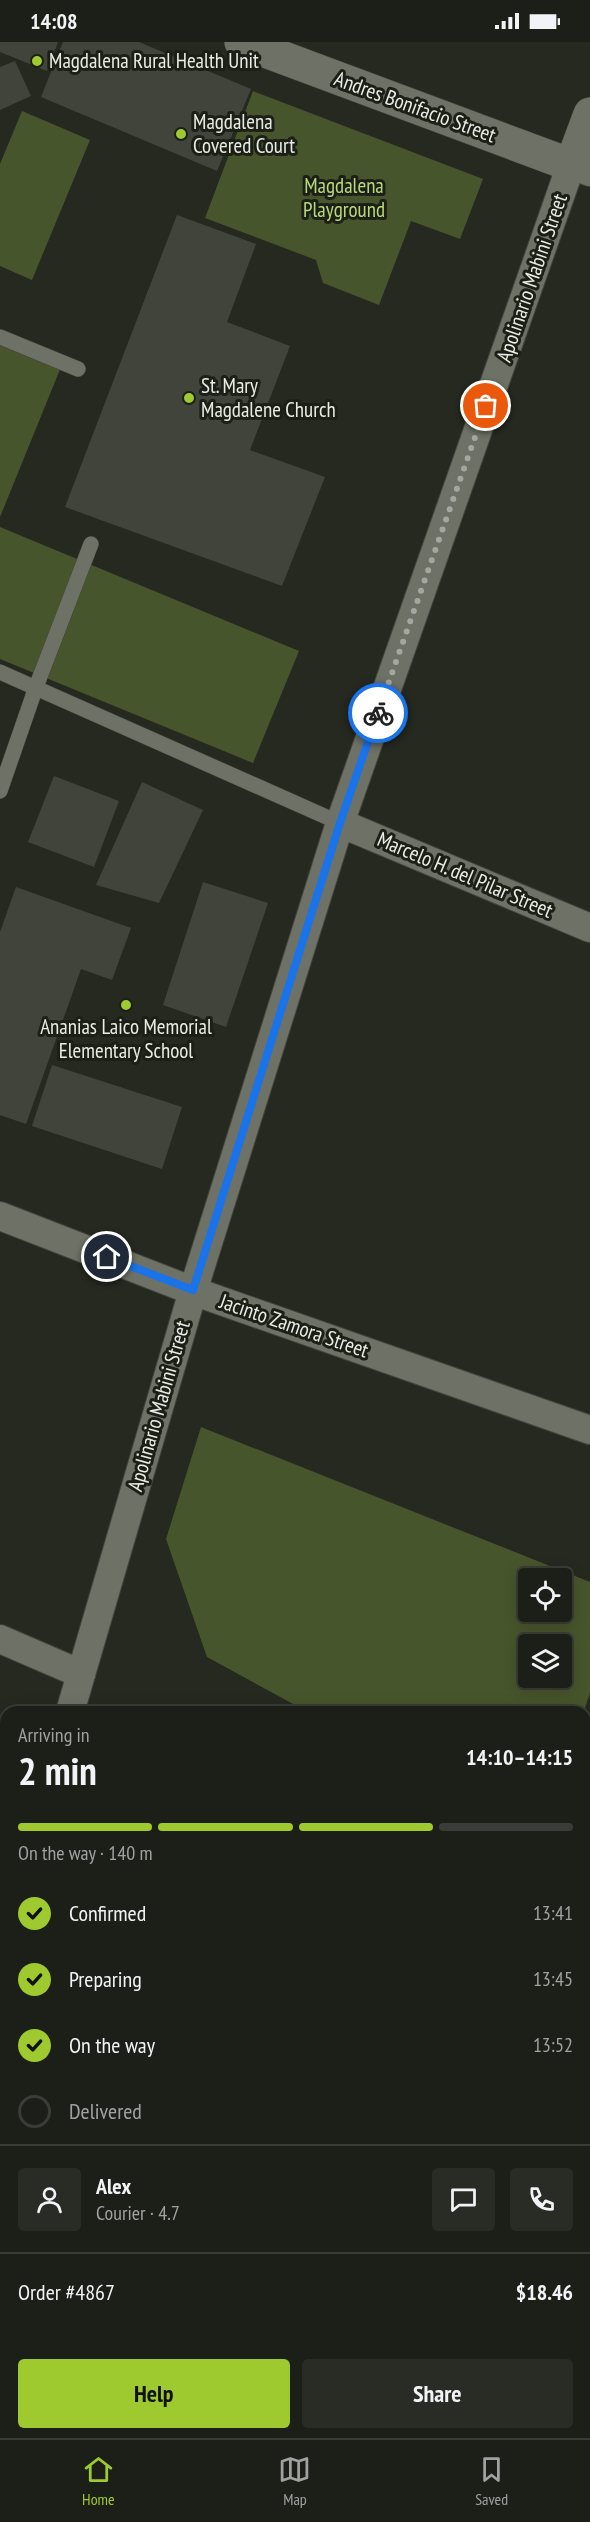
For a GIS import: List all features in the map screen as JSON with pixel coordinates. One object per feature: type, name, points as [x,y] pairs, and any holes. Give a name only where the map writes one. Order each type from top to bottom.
[{"type":"main road","name":"Andres Bonifacio Street","points":[[258,45],[581,169]]},
{"type":"main road","name":"Apolinario Mabini Street","points":[[581,169],[590,114]]},
{"type":"street","name":"Apolinario Mabini Street","points":[[72,1706],[193,1290],[340,823],[581,169]]},
{"type":"street","name":"Marcelo H. del Pilar Street","points":[[340,823],[590,928]]},
{"type":"street","name":"Jacinto Zamora Street","points":[[0,1216],[193,1290],[590,1430]]},
{"type":"street","points":[[0,1639],[81,1674]]},
{"type":"lane","points":[[0,336],[78,369]]},
{"type":"lane","points":[[0,791],[36,687],[91,544]]},
{"type":"lane","points":[[0,672],[340,823]]},
{"type":"green space","name":"Magdalena Playground","points":[[253,91],[483,179],[460,239],[411,221],[379,305],[323,283],[316,260],[205,218]]},
{"type":"green space","points":[[22,111],[90,140],[32,280],[0,266],[0,164]]},
{"type":"green space","points":[[0,342],[61,367],[0,517]]},
{"type":"green space","points":[[0,527],[299,651],[253,763],[0,659]]},
{"type":"green space","points":[[201,1427],[555,1568],[518,1568],[518,1622],[572,1622],[572,1575],[590,1582],[590,1693],[586,1706],[297,1706],[207,1657],[166,1539]]},
{"type":"building","name":"Magdalena Rural Health Unit","points":[[0,42],[58,42],[47,71],[0,52]]},
{"type":"building","name":"Magdalena Covered Court","points":[[63,42],[139,42],[251,89],[217,171],[41,97]]},
{"type":"building","points":[[15,61],[31,96],[0,110],[0,67]]},
{"type":"building","name":"St. Mary Magdalene Church","points":[[177,215],[256,244],[227,322],[290,346],[250,450],[325,477],[282,586],[65,507]]},
{"type":"building","points":[[54,776],[119,801],[94,867],[28,842]]},
{"type":"building","points":[[142,782],[203,810],[159,903],[96,885]]},
{"type":"building","points":[[203,882],[268,903],[226,1027],[163,1005]]},
{"type":"building","points":[[16,887],[131,928],[112,980],[81,969],[26,1124],[0,1115],[0,932]]},
{"type":"building","points":[[52,1065],[182,1107],[162,1169],[32,1126]]},
{"type":"way so far","points":[[378,713],[486,406]]},
{"type":"place","name":"Magdalena Rural Health Unit","points":[[37,61]]},
{"type":"place","name":"Magdalena Covered Court","points":[[181,134]]},
{"type":"place","name":"St. Mary Magdalene Church","points":[[189,398]]},
{"type":"place","name":"Ananias Laico Memorial Elementary School","points":[[126,1005]]},
{"type":"route","points":[[107,1257],[193,1290],[340,823],[378,713]]}]
